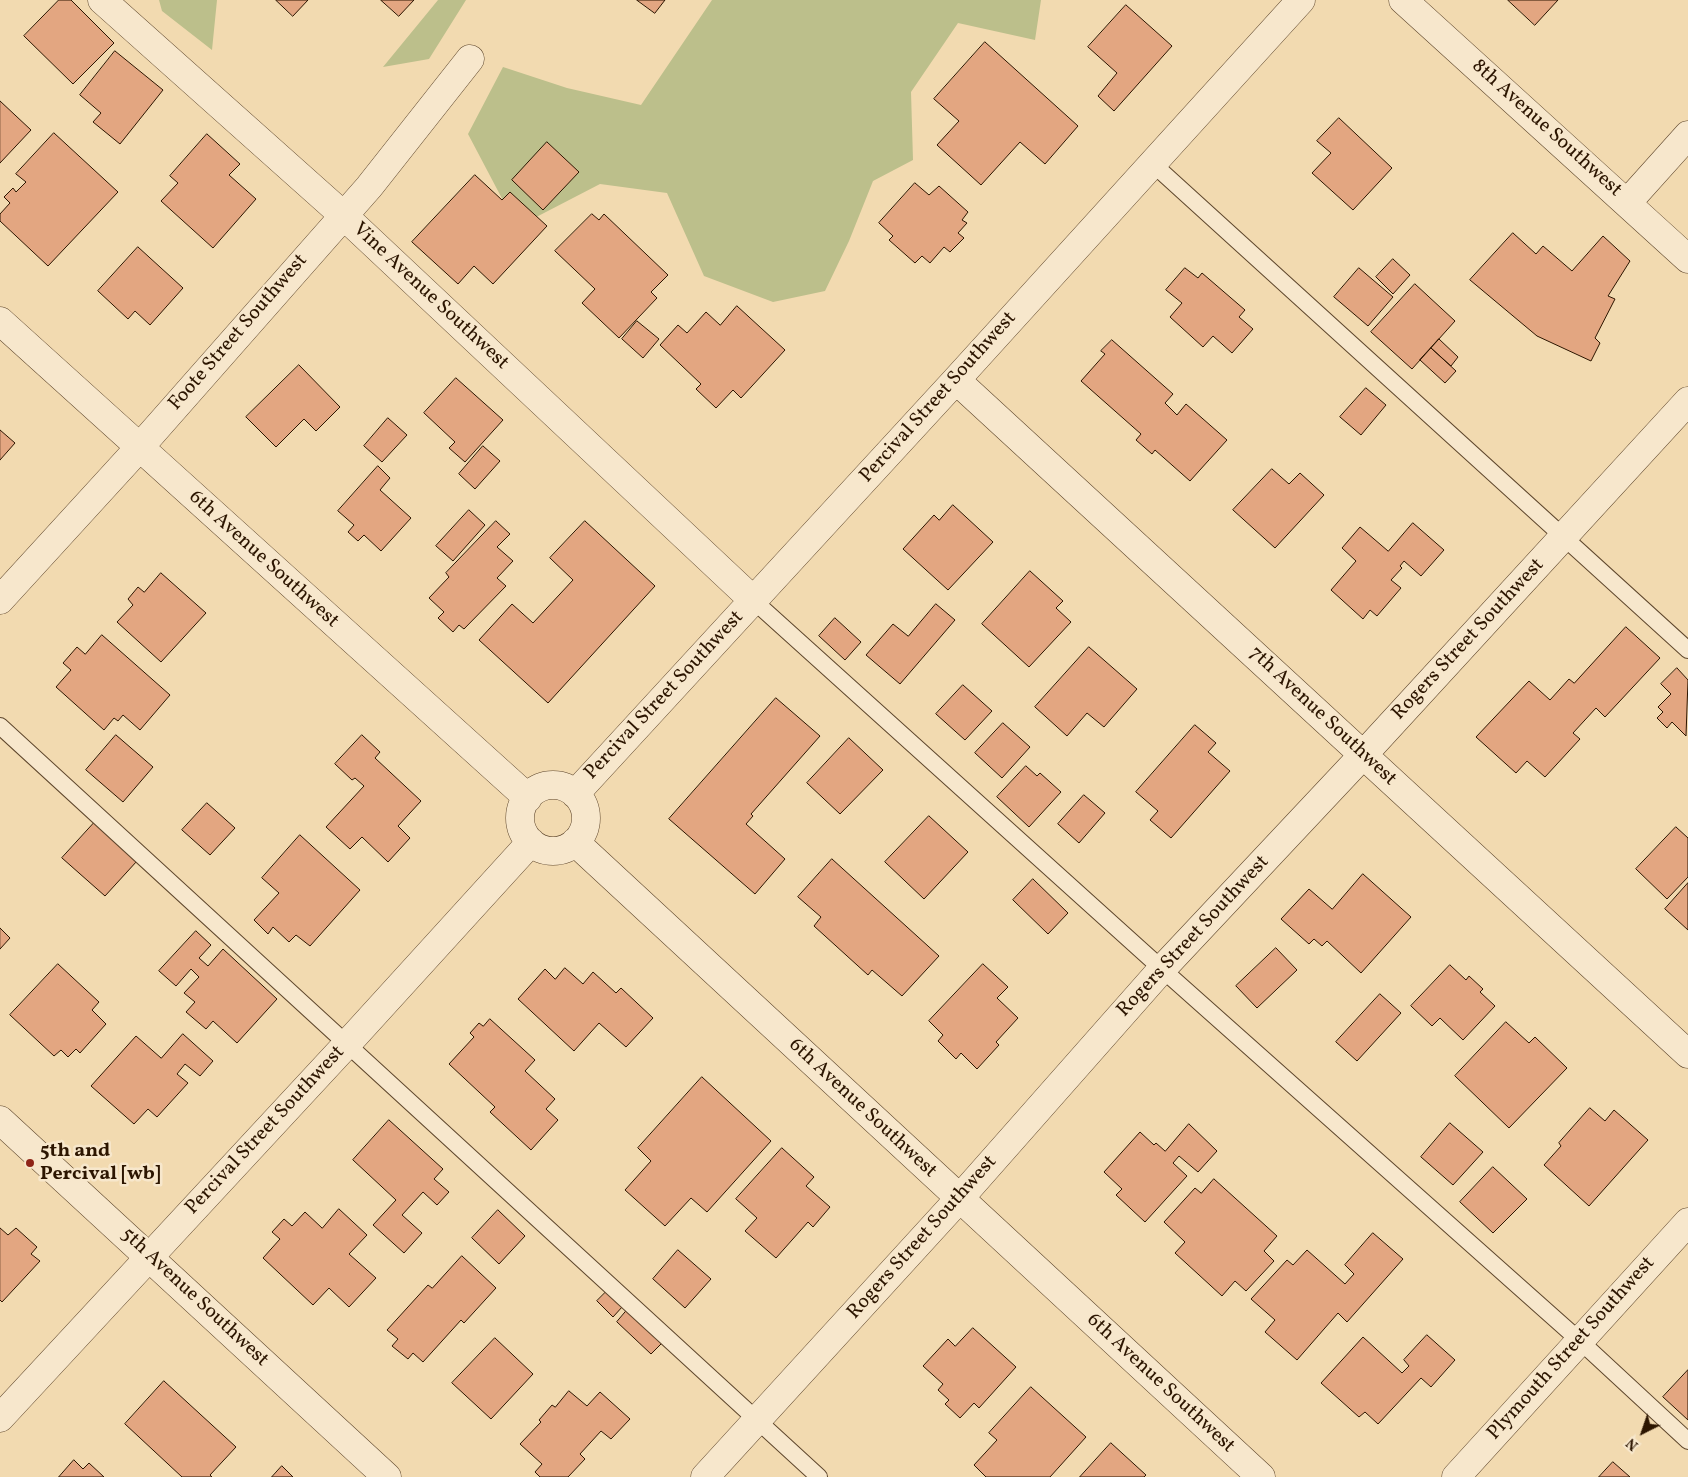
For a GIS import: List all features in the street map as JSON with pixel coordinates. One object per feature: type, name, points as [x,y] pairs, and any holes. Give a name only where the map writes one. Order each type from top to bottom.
[{"type":"street","name":"Vine Avenue Southwest","points":[[102,0],[343,215],[754,600]]},
{"type":"street","name":"Percival Street Southwest","points":[[574,794],[956,380],[1301,0]]},
{"type":"street","name":"8th Avenue Southwest","points":[[1403,0],[1688,259]]},
{"type":"street","name":"Foote Street Southwest","points":[[0,600],[139,448],[369,187],[470,59]]},
{"type":"street","points":[[1627,203],[1688,135]]},
{"type":"street","name":"6th Avenue Southwest","points":[[0,321],[528,798]]},
{"type":"street","name":"7th Avenue Southwest","points":[[956,380],[1688,1054]]},
{"type":"street","name":"Rogers Street Southwest","points":[[705,1477],[959,1199],[1162,969],[1363,755],[1688,401]]},
{"type":"street","points":[[552,785],[562,786],[574,794],[584,808],[586,818],[585,828],[576,842],[563,850],[551,851],[530,842],[524,833],[521,822],[521,811],[528,798],[542,787],[552,785]]},
{"type":"street","name":"Percival Street Southwest","points":[[0,1418],[148,1256],[347,1044],[530,842]]},
{"type":"street","name":"6th Avenue Southwest","points":[[576,842],[1261,1477]]},
{"type":"street","name":"5th Avenue Southwest","points":[[0,1120],[387,1477]]},
{"type":"street","name":"Plymouth Street Southwest","points":[[1456,1477],[1688,1222]]},
{"type":"lane","points":[[1152,162],[1688,650]]},
{"type":"lane","points":[[754,600],[1162,969],[1580,1341],[1688,1441]]},
{"type":"lane","points":[[0,726],[819,1477]]},
{"type":"green space","points":[[159,0],[217,0],[212,50],[162,11]]},
{"type":"green space","points":[[438,0],[466,0],[429,59],[383,67]]},
{"type":"green space","points":[[712,0],[1041,0],[1035,40],[958,23],[911,92],[913,160],[873,181],[849,241],[825,291],[773,302],[704,276],[667,193],[600,184],[517,227],[468,134],[503,67],[567,88],[641,105]]},
{"type":"building","points":[[59,0],[71,0],[114,43],[73,84],[24,36]]},
{"type":"building","points":[[276,0],[308,0],[293,16]]},
{"type":"building","points":[[381,0],[414,0],[399,16]]},
{"type":"building","points":[[637,0],[665,0],[655,13]]},
{"type":"building","points":[[1508,0],[1558,0],[1535,25]]},
{"type":"building","points":[[1126,5],[1172,46],[1114,111],[1098,96],[1117,73],[1088,47]]},
{"type":"building","points":[[985,42],[1078,126],[1045,164],[1020,142],[981,185],[937,145],[959,121],[934,99]]},
{"type":"building","points":[[115,51],[163,90],[120,144],[93,122],[101,113],[80,95]]},
{"type":"building","points":[[0,101],[31,130],[0,163]]},
{"type":"building","points":[[1339,118],[1392,168],[1353,210],[1312,173],[1331,153],[1317,141]]},
{"type":"building","points":[[54,133],[118,192],[48,266],[0,221],[0,214],[10,203],[4,197],[13,188],[16,192],[26,182],[16,174]]},
{"type":"building","points":[[207,134],[240,164],[229,175],[256,199],[213,248],[161,201],[178,183],[170,176]]},
{"type":"building","points":[[547,142],[579,172],[543,210],[512,180]]},
{"type":"building","points":[[475,175],[502,200],[510,192],[547,226],[493,284],[474,266],[458,284],[412,242]]},
{"type":"building","points":[[915,183],[929,195],[939,186],[968,212],[962,220],[967,223],[958,233],[964,238],[950,252],[944,247],[930,263],[922,256],[915,263],[889,240],[893,236],[879,223]]},
{"type":"building","points":[[592,214],[599,220],[604,214],[668,275],[651,292],[657,298],[619,338],[582,303],[595,289],[555,251]]},
{"type":"building","points":[[1513,233],[1536,254],[1543,246],[1572,271],[1603,236],[1630,261],[1608,296],[1615,299],[1595,338],[1600,343],[1591,361],[1537,336],[1470,280]]},
{"type":"building","points":[[138,247],[183,288],[150,325],[135,311],[128,319],[98,291]]},
{"type":"building","points":[[1393,259],[1410,275],[1393,294],[1376,277]]},
{"type":"building","points":[[1185,268],[1198,278],[1202,273],[1245,310],[1239,317],[1253,329],[1232,353],[1213,336],[1203,347],[1170,317],[1182,303],[1166,290]]},
{"type":"building","points":[[1359,268],[1393,297],[1368,326],[1334,297]]},
{"type":"building","points":[[1415,284],[1455,321],[1412,369],[1371,332]]},
{"type":"building","points":[[737,306],[785,350],[741,398],[733,390],[716,408],[696,389],[701,384],[660,345],[678,325],[687,333],[706,312],[720,325]]},
{"type":"building","points":[[637,321],[659,339],[643,358],[622,339]]},
{"type":"building","points":[[1439,339],[1458,357],[1451,366],[1431,348]]},
{"type":"building","points":[[1112,340],[1173,394],[1165,403],[1177,415],[1186,404],[1227,440],[1190,481],[1155,450],[1152,454],[1136,440],[1141,434],[1081,381],[1105,354],[1101,351]]},
{"type":"building","points":[[1431,348],[1456,371],[1445,383],[1420,360]]},
{"type":"building","points":[[299,365],[340,407],[316,431],[304,419],[276,447],[246,417]]},
{"type":"building","points":[[456,378],[503,420],[465,462],[449,448],[455,442],[424,413]]},
{"type":"building","points":[[1366,388],[1386,405],[1361,435],[1340,417]]},
{"type":"building","points":[[388,418],[407,435],[382,462],[364,446]]},
{"type":"building","points":[[0,430],[15,443],[0,460]]},
{"type":"building","points":[[483,446],[500,461],[475,489],[459,474]]},
{"type":"building","points":[[378,466],[390,478],[380,490],[411,518],[381,551],[364,535],[358,541],[348,532],[354,525],[338,511]]},
{"type":"building","points":[[1272,469],[1289,484],[1300,473],[1324,495],[1275,548],[1233,510]]},
{"type":"building","points":[[953,505],[993,542],[948,590],[903,549],[934,515],[939,520]]},
{"type":"building","points":[[469,510],[485,525],[453,561],[436,546]]},
{"type":"building","points":[[496,521],[510,534],[497,547],[513,561],[497,578],[506,586],[464,629],[459,625],[453,632],[438,618],[444,612],[429,598],[449,577],[446,573]]},
{"type":"building","points":[[585,521],[655,586],[548,703],[479,640],[512,604],[533,623],[573,580],[550,558]]},
{"type":"building","points":[[1413,523],[1444,550],[1421,576],[1404,561],[1400,566],[1402,568],[1391,580],[1401,588],[1377,616],[1370,610],[1363,619],[1331,590],[1356,561],[1342,548],[1360,527],[1388,551]]},
{"type":"building","points":[[1030,571],[1063,601],[1056,608],[1071,622],[1029,667],[982,624]]},
{"type":"building","points":[[161,573],[206,613],[161,662],[117,622],[133,605],[128,599],[138,587],[144,592]]},
{"type":"building","points":[[936,604],[955,620],[900,684],[866,655],[893,624],[908,636]]},
{"type":"building","points":[[835,618],[861,642],[845,660],[819,636]]},
{"type":"building","points":[[1626,627],[1660,658],[1605,717],[1596,708],[1573,733],[1580,739],[1545,777],[1527,761],[1516,773],[1476,737],[1529,681],[1550,700],[1569,679],[1574,683]]},
{"type":"building","points":[[102,635],[170,695],[140,730],[123,715],[118,721],[114,718],[104,730],[56,687],[71,670],[63,663],[77,647],[85,654]]},
{"type":"building","points":[[1089,647],[1137,689],[1104,727],[1087,713],[1067,736],[1035,707]]},
{"type":"building","points":[[1677,668],[1688,680],[1686,736],[1672,722],[1667,728],[1657,718],[1663,712],[1658,707],[1671,694],[1661,684]]},
{"type":"building","points":[[963,685],[992,711],[965,740],[936,714]]},
{"type":"building","points":[[776,698],[820,736],[751,814],[753,816],[746,824],[785,859],[755,894],[669,819]]},
{"type":"building","points":[[1003,723],[1030,747],[1002,778],[975,753]]},
{"type":"building","points":[[1195,725],[1216,743],[1208,752],[1230,771],[1171,838],[1150,820],[1158,811],[1136,792]]},
{"type":"building","points":[[116,735],[153,767],[123,802],[86,770]]},
{"type":"building","points":[[362,735],[380,752],[375,758],[421,801],[398,826],[410,838],[388,862],[362,837],[350,849],[326,827],[364,786],[355,778],[352,780],[335,764]]},
{"type":"building","points":[[849,738],[883,770],[840,814],[807,783]]},
{"type":"building","points":[[1026,766],[1037,776],[1040,773],[1061,792],[1029,827],[997,797]]},
{"type":"building","points":[[1084,795],[1105,813],[1079,843],[1058,824]]},
{"type":"building","points":[[207,803],[235,828],[210,855],[182,830]]},
{"type":"building","points":[[929,816],[968,852],[924,899],[885,862]]},
{"type":"building","points":[[94,823],[137,861],[105,896],[62,858]]},
{"type":"building","points":[[1676,827],[1688,838],[1688,877],[1667,899],[1636,869]]},
{"type":"building","points":[[300,835],[360,890],[310,946],[296,935],[289,942],[273,927],[268,934],[254,920],[279,893],[262,878]]},
{"type":"building","points":[[832,859],[939,956],[902,996],[872,970],[868,975],[814,926],[821,917],[798,897]]},
{"type":"building","points":[[1363,874],[1411,917],[1361,973],[1327,941],[1322,946],[1314,939],[1309,944],[1281,919],[1309,889],[1332,909]]},
{"type":"building","points":[[1033,879],[1068,913],[1048,934],[1013,900]]},
{"type":"building","points":[[1688,883],[1688,930],[1665,909]]},
{"type":"building","points":[[0,928],[10,938],[0,949]]},
{"type":"building","points":[[196,931],[211,945],[199,958],[208,966],[223,949],[277,999],[237,1043],[213,1021],[206,1029],[186,1012],[195,1002],[184,993],[199,977],[191,969],[176,986],[159,971]]},
{"type":"building","points":[[1276,948],[1297,970],[1257,1008],[1236,986]]},
{"type":"building","points":[[58,964],[99,1002],[92,1010],[106,1024],[80,1053],[76,1049],[68,1057],[61,1050],[54,1056],[10,1015]]},
{"type":"building","points":[[983,964],[1008,987],[997,998],[1018,1018],[996,1042],[999,1045],[977,1069],[961,1053],[956,1059],[938,1041],[943,1035],[929,1021]]},
{"type":"building","points":[[1450,965],[1466,980],[1469,976],[1483,989],[1480,992],[1495,1006],[1463,1040],[1440,1018],[1432,1026],[1411,1006]]},
{"type":"building","points":[[565,968],[583,984],[593,972],[616,993],[621,988],[653,1018],[626,1047],[599,1023],[574,1051],[518,999],[545,969],[555,979]]},
{"type":"building","points":[[1380,994],[1401,1013],[1357,1061],[1336,1042]]},
{"type":"building","points":[[490,1019],[535,1060],[525,1071],[555,1099],[546,1109],[558,1120],[531,1150],[490,1112],[495,1107],[449,1064],[474,1037],[470,1033],[479,1023],[483,1026]]},
{"type":"building","points":[[1506,1022],[1529,1043],[1535,1037],[1567,1068],[1509,1128],[1455,1076]]},
{"type":"building","points":[[183,1034],[213,1061],[200,1076],[185,1064],[177,1074],[188,1083],[157,1117],[148,1109],[134,1124],[91,1086],[136,1036],[161,1058]]},
{"type":"building","points":[[702,1077],[771,1141],[707,1212],[691,1198],[665,1226],[625,1190],[651,1161],[638,1148]]},
{"type":"building","points":[[1590,1108],[1605,1121],[1614,1110],[1648,1140],[1589,1206],[1544,1165],[1561,1146],[1559,1143]]},
{"type":"building","points":[[389,1120],[443,1169],[434,1179],[449,1192],[437,1205],[423,1192],[402,1215],[422,1233],[404,1253],[373,1225],[396,1200],[353,1160]]},
{"type":"building","points":[[1450,1123],[1483,1152],[1453,1185],[1421,1157]]},
{"type":"building","points":[[1189,1124],[1217,1151],[1198,1172],[1179,1156],[1173,1163],[1187,1176],[1145,1222],[1116,1195],[1122,1189],[1104,1172],[1140,1132],[1154,1145],[1156,1143],[1165,1151]]},
{"type":"building","points":[[782,1148],[814,1177],[806,1186],[830,1207],[813,1227],[808,1222],[776,1258],[745,1231],[757,1218],[736,1199]]},
{"type":"building","points":[[1493,1167],[1527,1199],[1493,1233],[1460,1202]]},
{"type":"building","points":[[1214,1179],[1277,1236],[1264,1251],[1274,1261],[1246,1291],[1235,1281],[1222,1296],[1175,1253],[1185,1242],[1164,1222],[1195,1188],[1201,1193]]},
{"type":"building","points":[[339,1209],[367,1235],[349,1254],[376,1278],[349,1307],[329,1288],[313,1305],[263,1258],[280,1239],[272,1232],[284,1219],[292,1226],[305,1212],[322,1228]]},
{"type":"building","points":[[498,1210],[525,1236],[499,1264],[472,1238]]},
{"type":"building","points":[[0,1228],[8,1235],[16,1228],[37,1247],[31,1254],[40,1261],[2,1302],[0,1300]]},
{"type":"building","points":[[1373,1233],[1403,1259],[1347,1322],[1338,1313],[1297,1360],[1265,1332],[1275,1320],[1251,1299],[1287,1260],[1293,1265],[1307,1250],[1345,1284],[1354,1274],[1345,1265]]},
{"type":"building","points":[[678,1250],[711,1279],[685,1308],[653,1279]]},
{"type":"building","points":[[462,1256],[496,1288],[464,1323],[461,1320],[423,1362],[413,1353],[408,1359],[392,1346],[398,1339],[387,1330],[428,1285],[432,1288]]},
{"type":"building","points":[[607,1291],[623,1306],[613,1317],[597,1301]]},
{"type":"building","points":[[628,1309],[664,1341],[651,1354],[617,1322]]},
{"type":"building","points":[[973,1328],[1016,1367],[979,1408],[974,1403],[960,1418],[945,1404],[949,1400],[938,1390],[943,1384],[923,1366],[948,1339],[955,1346]]},
{"type":"building","points":[[1427,1335],[1455,1360],[1431,1387],[1421,1378],[1378,1424],[1365,1412],[1359,1417],[1321,1383],[1363,1337],[1402,1373],[1409,1366],[1404,1360]]},
{"type":"building","points":[[495,1338],[533,1374],[491,1419],[452,1383]]},
{"type":"building","points":[[1688,1370],[1688,1420],[1663,1397]]},
{"type":"building","points":[[164,1381],[236,1447],[210,1475],[212,1477],[182,1477],[125,1424]]},
{"type":"building","points":[[1031,1387],[1086,1437],[1050,1477],[986,1477],[974,1465],[997,1440],[989,1433]]},
{"type":"building","points":[[569,1391],[587,1406],[600,1392],[630,1419],[611,1439],[601,1431],[580,1454],[585,1459],[568,1477],[540,1477],[535,1472],[542,1464],[520,1444],[541,1422],[539,1420],[552,1405],[555,1407]]},
{"type":"building","points":[[1111,1443],[1146,1475],[1144,1477],[1080,1477]]},
{"type":"building","points":[[74,1460],[83,1469],[89,1463],[104,1477],[59,1477]]},
{"type":"building","points":[[1613,1462],[1630,1477],[1599,1477]]},
{"type":"building","points":[[282,1466],[293,1477],[272,1477]]},
{"type":"place","name":"5th and Percival [wb]","points":[[30,1163]]}]
